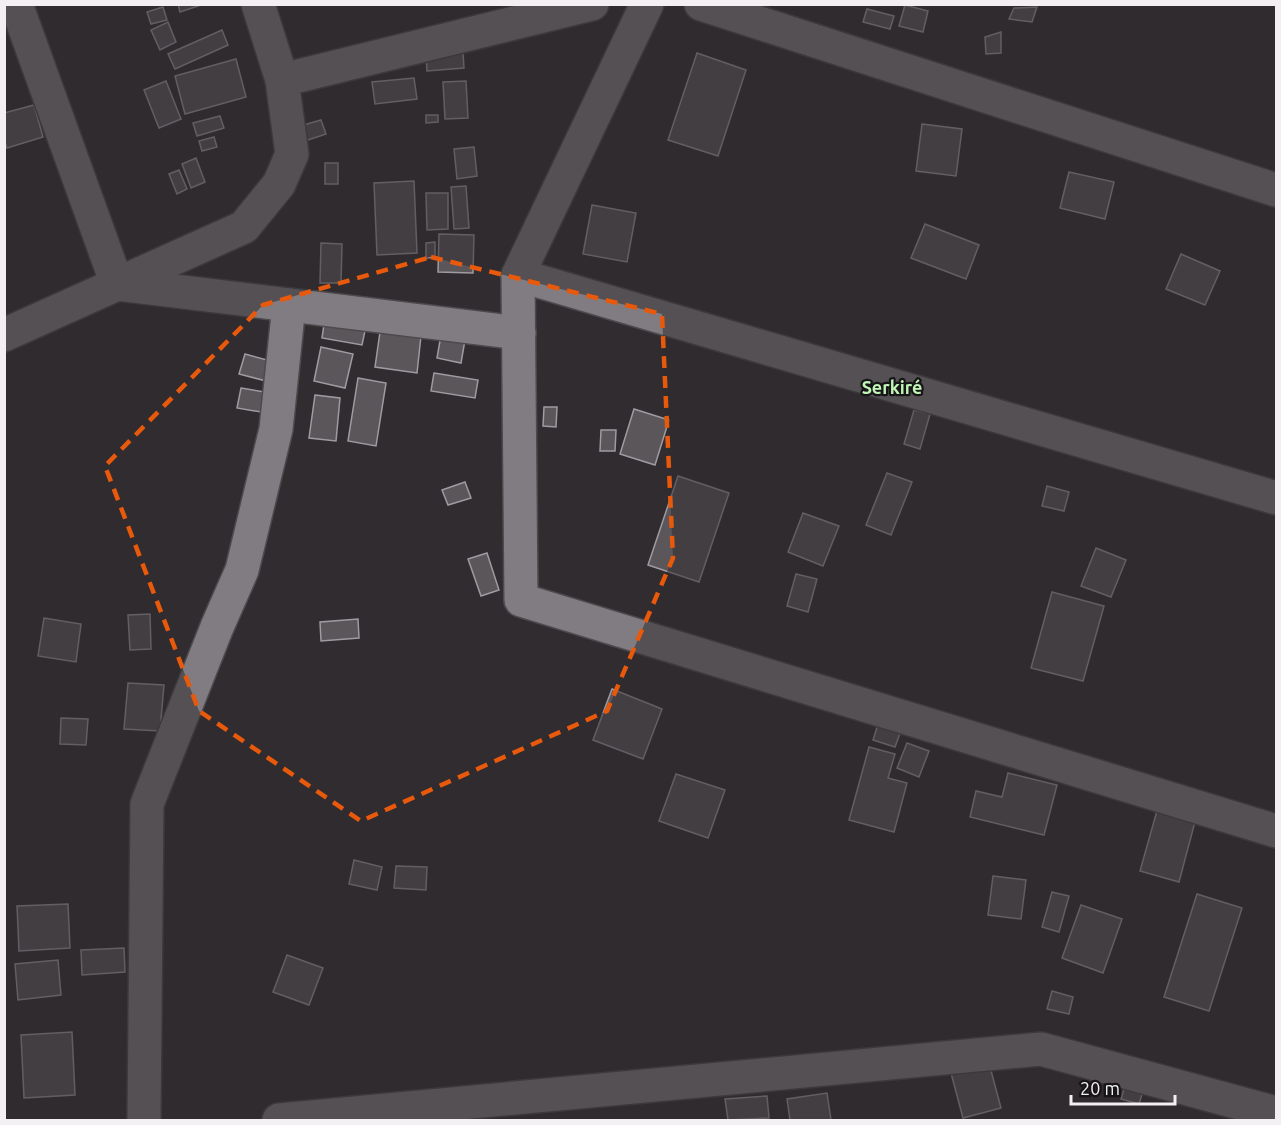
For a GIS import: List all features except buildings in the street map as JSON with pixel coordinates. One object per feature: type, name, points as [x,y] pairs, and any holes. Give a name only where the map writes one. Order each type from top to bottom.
[{"type":"street","points":[[16,4],[117,284]]},
{"type":"street","points":[[4,335],[244,227],[279,184],[292,154],[282,80],[258,4]]},
{"type":"street","points":[[282,80],[592,4]]},
{"type":"street","points":[[647,4],[518,275],[521,600],[1276,831]]},
{"type":"street","points":[[701,4],[1276,190]]},
{"type":"street","points":[[518,275],[1276,498]]},
{"type":"street","points":[[117,284],[519,333]]},
{"type":"street","points":[[144,1120],[147,804],[242,570],[276,429],[289,305]]},
{"type":"street","points":[[279,1120],[1041,1049],[1276,1113]]},
{"type":"highlighted area","points":[[431,257],[662,314],[673,558],[607,711],[361,821],[199,711],[105,466],[263,305]]},
{"type":"district","name":"Serkiré","points":[[892,387]]}]
